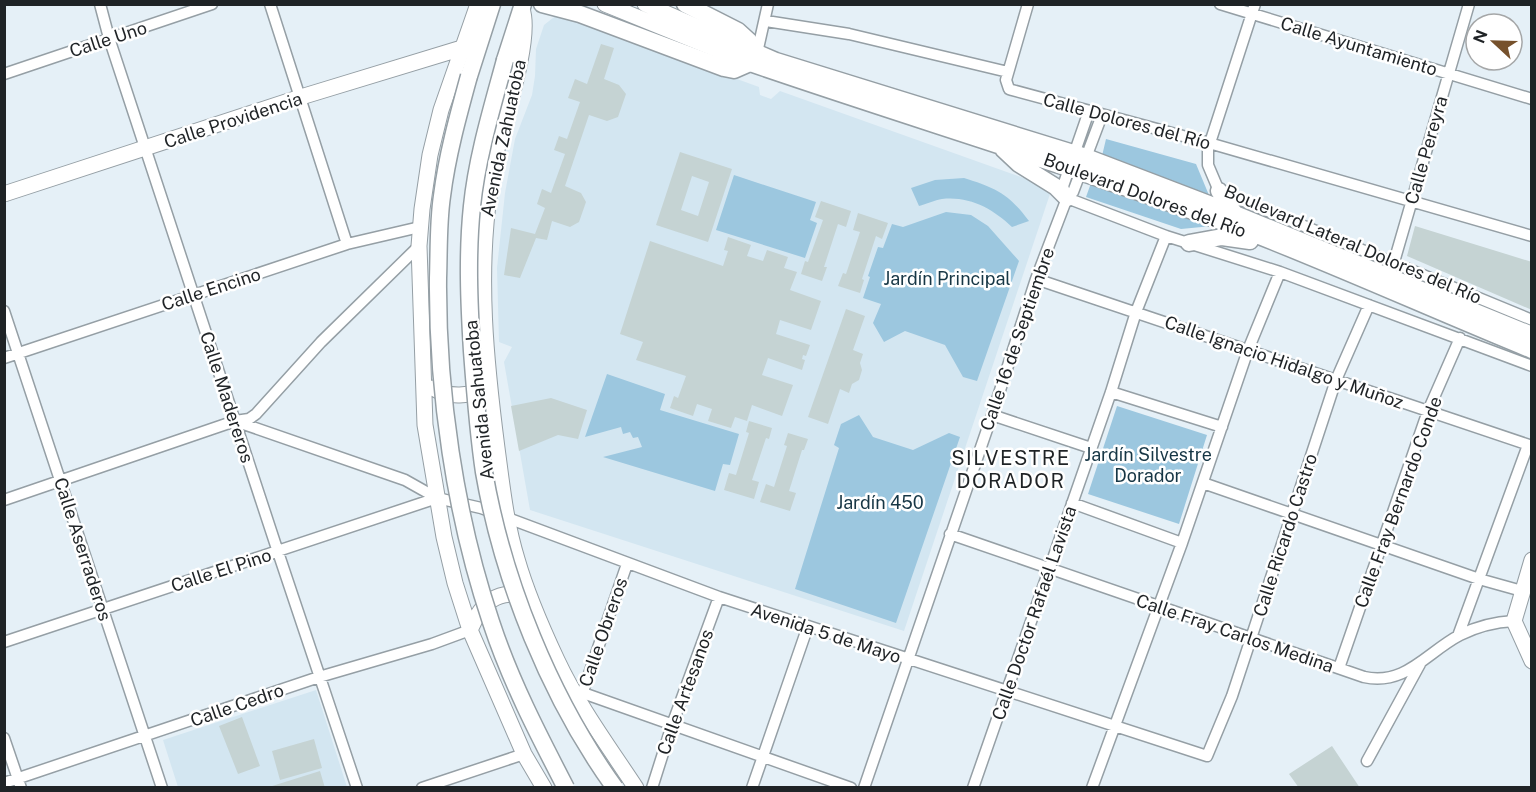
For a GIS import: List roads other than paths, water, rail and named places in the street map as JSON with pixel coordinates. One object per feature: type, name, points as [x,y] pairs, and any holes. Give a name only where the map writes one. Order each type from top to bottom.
[{"type":"main road","name":"Avenida Sahuatoba","points":[[492,4],[469,76],[441,198],[440,350],[451,450],[467,533],[491,623],[525,708],[566,788]]},
{"type":"main road","points":[[542,4],[580,14],[724,68],[734,70],[754,56],[749,41],[738,31],[685,4]]},
{"type":"main road","name":"Avenida Sahuatoba","points":[[523,7],[505,60],[478,167],[472,206],[469,295],[475,394],[484,473],[509,576],[533,636],[556,690],[592,755],[615,788]]},
{"type":"main road","name":"Boulevard Dolores del Río","points":[[754,56],[831,92],[998,145],[1077,163],[1532,350]]},
{"type":"main road","name":"Boulevard Dolores del Río","points":[[754,56],[786,64],[1235,214],[1532,335]]},
{"type":"main road","points":[[998,145],[1019,164],[1056,187],[1067,198]]},
{"type":"main road","points":[[1219,190],[1235,214]]},
{"type":"main road","points":[[1190,243],[1222,237],[1254,242],[1271,241]]},
{"type":"street","name":"Calle Madereros","points":[[100,4],[192,295],[357,788]]},
{"type":"street","name":"Calle Uno","points":[[4,74],[212,4]]},
{"type":"street","points":[[270,4],[347,244]]},
{"type":"street","points":[[478,4],[441,110],[433,144],[420,227],[418,246],[425,425],[437,498],[455,583],[471,630],[524,754],[544,788]]},
{"type":"street","points":[[605,4],[754,56]]},
{"type":"street","points":[[645,4],[754,56]]},
{"type":"street","points":[[754,56],[766,21],[768,4]]},
{"type":"street","points":[[766,21],[849,34],[1008,72],[1028,4]]},
{"type":"street","name":"Calle Ayuntamiento","points":[[1220,4],[1254,9],[1532,99]]},
{"type":"street","name":"Calle Pereyra","points":[[1394,262],[1469,4]]},
{"type":"street","name":"Avenida Zahuatoba","points":[[508,519],[490,389],[484,288],[484,235],[498,148],[524,37],[526,24],[523,7]]},
{"type":"street","points":[[1209,143],[1254,9]]},
{"type":"street","name":"Calle Providencia","points":[[4,194],[301,97],[462,48]]},
{"type":"street","name":"Calle Dolores del Río","points":[[1008,72],[1007,85],[1012,90],[1209,143],[1532,236]]},
{"type":"street","name":"Calle 16 de Septiembre","points":[[1077,163],[1089,111]]},
{"type":"street","name":"Calle 16 de Septiembre","points":[[864,788],[992,415],[1036,279],[1067,198],[1063,186],[1102,115]]},
{"type":"street","name":"Boulevard Lateral Dolores del Río","points":[[1209,143],[1208,165],[1219,190],[1532,320]]},
{"type":"street","points":[[1067,198],[1166,236],[1280,272],[1532,366]]},
{"type":"street","name":"Calle Encino","points":[[4,358],[347,244],[420,227]]},
{"type":"street","name":"Calle Doctor Rafaél Lavista","points":[[973,788],[1111,393],[1136,312],[1166,236]]},
{"type":"street","points":[[4,500],[249,419],[321,342],[418,246]]},
{"type":"street","points":[[1092,788],[1182,543],[1248,350],[1280,272]]},
{"type":"street","name":"Calle Ignacio Hidalgo y Muñoz","points":[[1036,279],[1530,446]]},
{"type":"street","name":"Calle Ricardo Castro","points":[[1197,753],[1207,756],[1232,696],[1336,380],[1369,305]]},
{"type":"street","name":"Calle Aserraderos","points":[[4,311],[162,788]]},
{"type":"street","name":"Calle Fray Bernardo Conde","points":[[1339,668],[1428,411],[1460,338]]},
{"type":"street","points":[[423,381],[436,390],[449,394],[462,395],[490,389]]},
{"type":"street","points":[[1111,393],[1222,428]]},
{"type":"street","points":[[992,415],[1091,448]]},
{"type":"street","points":[[236,422],[405,480],[437,498]]},
{"type":"street","points":[[1458,636],[1530,446]]},
{"type":"street","points":[[1203,483],[1479,579],[1522,591]]},
{"type":"street","name":"Avenida 5 de Mayo","points":[[437,498],[459,502],[508,519],[719,597],[1197,753]]},
{"type":"street","name":"Calle El Pino","points":[[4,642],[437,498]]},
{"type":"street","points":[[1072,503],[1182,543]]},
{"type":"street","points":[[508,519],[517,560],[558,663],[581,696],[636,788]]},
{"type":"street","name":"Calle Fray Carlos Medina","points":[[950,534],[1251,639],[1378,680],[1391,678],[1421,663],[1458,636],[1486,624],[1514,621]]},
{"type":"street","points":[[1532,560],[1514,621],[1532,661]]},
{"type":"street","name":"Calle Obreros","points":[[581,696],[627,564]]},
{"type":"street","points":[[471,630],[481,610],[488,602],[499,596],[517,593],[530,595]]},
{"type":"street","name":"Calle Artesanos","points":[[652,788],[672,725],[719,597]]},
{"type":"street","points":[[752,788],[808,626]]},
{"type":"street","name":"Calle Cedro","points":[[4,783],[20,783],[144,736],[319,677],[432,644],[471,630]]},
{"type":"street","points":[[1367,761],[1421,663]]},
{"type":"street","points":[[581,696],[764,756],[851,788]]},
{"type":"street","points":[[4,738],[20,783]]},
{"type":"street","points":[[422,788],[524,754]]},
{"type":"district","name":"SILVESTRE DORADOR","points":[[1011,470]]},
{"type":"park label","name":"Jardín Principal","points":[[947,278]]},
{"type":"park label","name":"Jardín Silvestre Dorador","points":[[1148,464]]},
{"type":"park label","name":"Jardín 450","points":[[880,502]]}]
